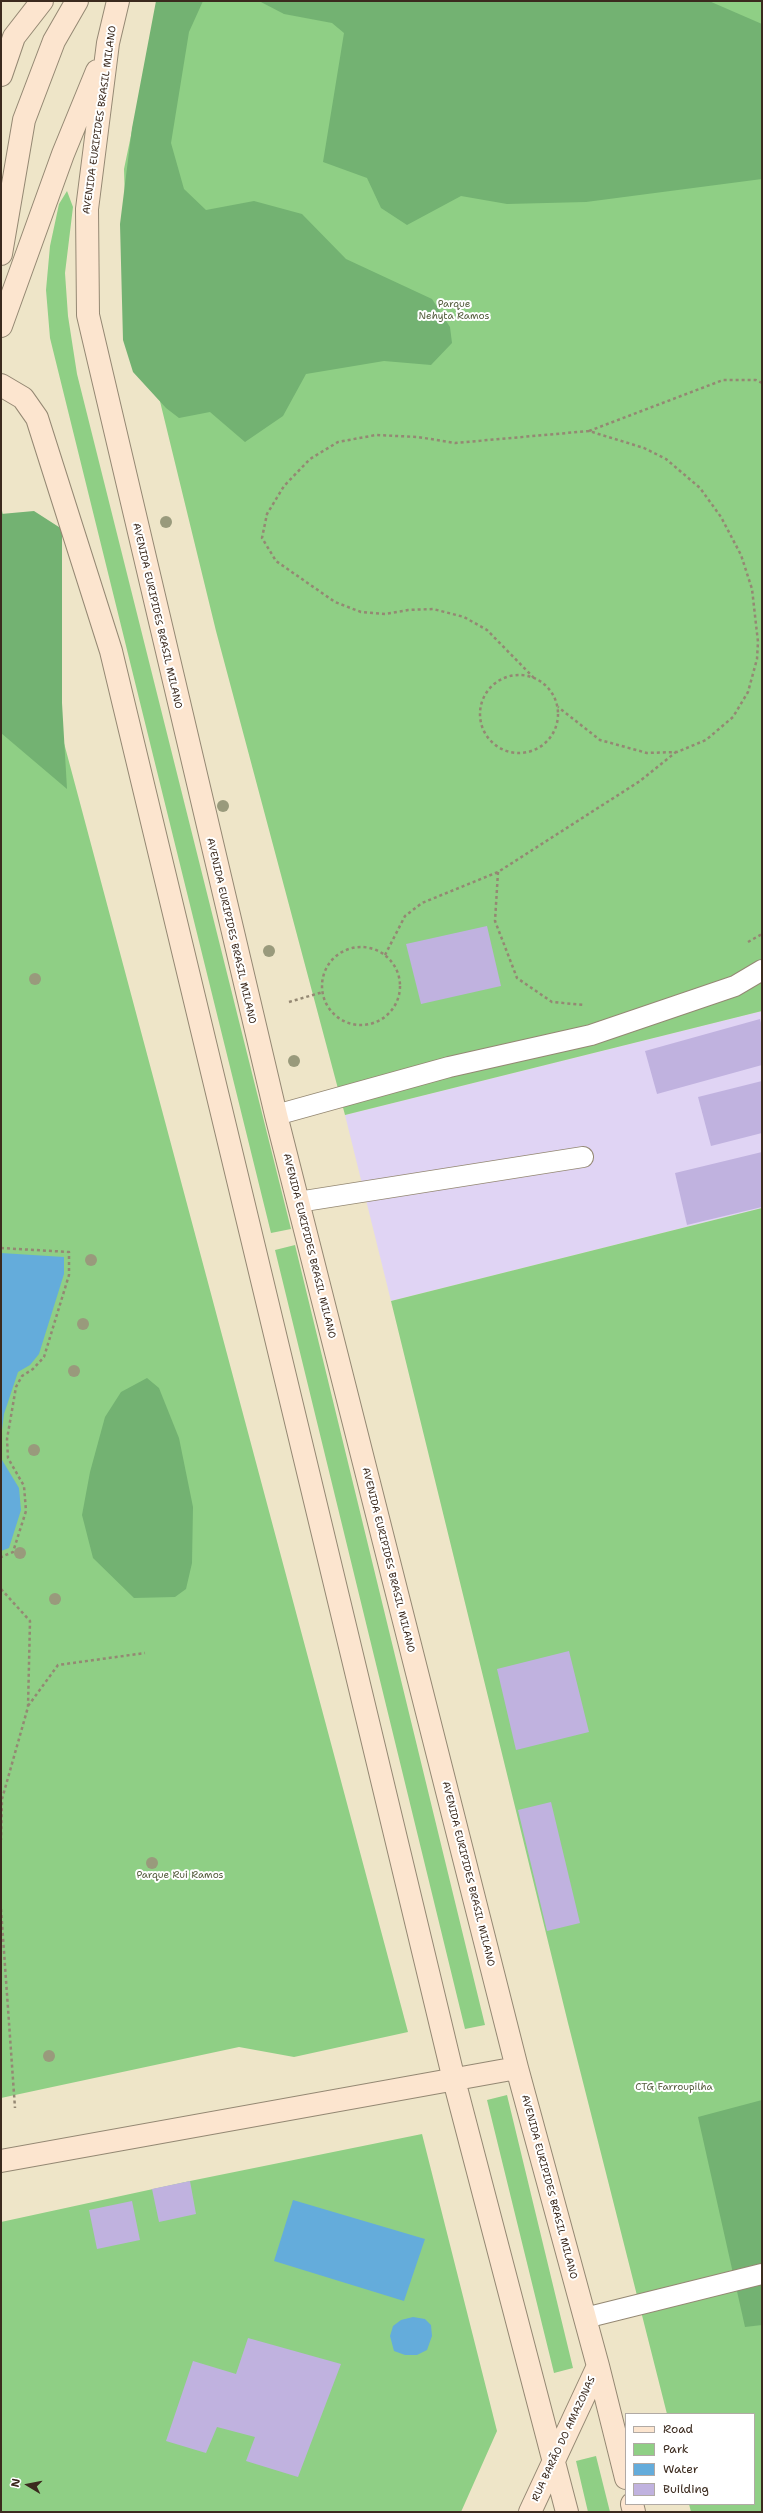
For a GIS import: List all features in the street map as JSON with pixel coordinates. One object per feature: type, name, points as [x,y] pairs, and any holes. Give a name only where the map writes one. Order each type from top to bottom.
[{"type":"main road","points":[[1,76],[14,37],[42,1]]},
{"type":"main road","points":[[1,254],[24,120],[54,41],[77,1]]},
{"type":"main road","name":"AVENIDA EURIPIDES BRASIL MILANO","points":[[118,1],[108,43],[87,209],[88,315],[276,1115],[517,2068],[598,2366],[625,2474]]},
{"type":"main road","points":[[1,326],[63,154],[108,43]]},
{"type":"main road","points":[[1,384],[23,398],[37,418],[111,651],[454,2080],[567,2512]]},
{"type":"main road","points":[[1,2161],[517,2068]]},
{"type":"main road","name":"RUA BARÃO DO AMAZONAS","points":[[530,2512],[555,2462],[598,2366]]},
{"type":"lane","points":[[276,1115],[449,1067],[592,1035],[734,986],[762,970]]},
{"type":"lane","points":[[298,1202],[583,1157]]},
{"type":"lane","points":[[585,2318],[762,2274]]},
{"type":"path","points":[[534,678],[510,676],[490,689],[483,699],[480,722],[487,736],[496,745],[508,752],[521,754],[534,751],[545,744],[554,733],[558,720],[558,707],[553,694],[545,685],[534,678],[486,630],[464,617],[433,609],[408,610],[385,614],[361,612],[335,602],[276,561],[262,538],[267,514],[284,486],[310,459],[338,442],[376,435],[418,437],[455,443],[589,430],[723,380],[756,380],[762,383]]},
{"type":"path","points":[[384,955],[405,916],[422,903],[498,872],[640,781],[676,752],[706,740],[733,717],[748,692],[760,642],[752,589],[741,555],[721,517],[700,488],[666,460],[644,448],[589,430]]},
{"type":"path","points":[[558,707],[600,740],[647,753],[676,752]]},
{"type":"path","points":[[498,872],[495,921],[517,978],[552,1002],[588,1005]]},
{"type":"path","points":[[744,945],[762,934]]},
{"type":"path","points":[[360,947],[373,949],[384,955],[394,964],[399,976],[400,989],[394,1006],[381,1020],[369,1024],[356,1025],[345,1022],[334,1014],[327,1004],[323,992],[323,979],[327,966],[336,956],[347,950],[360,947]]},
{"type":"path","points":[[289,1002],[323,992]]},
{"type":"path","points":[[1,1248],[69,1252],[69,1275],[44,1358],[33,1369],[22,1376],[16,1387],[7,1439],[8,1458],[24,1486],[26,1511],[13,1552],[1,1558]]},
{"type":"path","points":[[1,1588],[30,1621],[28,1707],[2,1799],[1,1840]]},
{"type":"path","points":[[28,1707],[58,1665],[145,1653]]},
{"type":"path","points":[[1,1909],[14,2108]]},
{"type":"shaded area","points":[[762,1011],[762,1208],[391,1301],[345,1115]]},
{"type":"green space","points":[[156,1],[203,1],[189,32],[171,143],[184,189],[206,210],[254,201],[302,214],[346,259],[432,299],[450,327],[452,343],[431,365],[384,361],[306,374],[283,416],[245,442],[210,412],[179,418],[166,408],[133,372],[123,340],[120,224],[132,128]]},
{"type":"green space","name":"Parque Nehyta Ramos","points":[[159,1],[762,1],[762,1011],[345,1115],[216,631],[137,307],[126,238],[124,169]]},
{"type":"green space","points":[[259,1],[709,1],[762,24],[762,179],[586,202],[507,204],[461,196],[407,225],[381,208],[367,178],[323,162],[344,33],[332,23],[284,14]]},
{"type":"green space","points":[[67,191],[73,207],[65,273],[68,316],[77,374],[291,1229],[271,1233],[50,338],[46,290],[50,246],[59,204]]},
{"type":"green space","name":"Parque Rui Ramos","points":[[1,507],[408,2032],[294,2057],[239,2047],[1,2098]]},
{"type":"green space","points":[[34,511],[62,529],[62,703],[67,789],[1,733],[1,514]]},
{"type":"green space","name":"CTG Farroupilha","points":[[762,1208],[762,2512],[691,2512],[689,2505],[755,2505],[755,2413],[667,2413],[568,2023],[391,1301]]},
{"type":"green space","points":[[295,1245],[485,2025],[465,2029],[275,1250]]},
{"type":"green space","points":[[147,1378],[159,1388],[179,1438],[193,1507],[192,1563],[186,1589],[175,1597],[134,1598],[93,1558],[82,1515],[90,1472],[105,1417],[121,1392]]},
{"type":"green space","points":[[507,2095],[573,2368],[554,2373],[487,2100]]},
{"type":"green space","points":[[762,2100],[762,2325],[745,2327],[698,2117]]},
{"type":"green space","points":[[422,2134],[497,2431],[461,2512],[1,2512],[1,2222],[190,2181]]},
{"type":"green space","points":[[596,2456],[610,2512],[588,2512],[576,2461]]},
{"type":"water","points":[[1,1253],[64,1257],[64,1274],[39,1354],[30,1365],[18,1372],[4,1414],[1,1438]]},
{"type":"water","points":[[1,1438],[2,1460],[19,1488],[21,1510],[9,1548],[1,1551]]},
{"type":"water","points":[[293,2200],[425,2239],[404,2301],[274,2261]]},
{"type":"water","points":[[413,2317],[425,2319],[431,2325],[432,2336],[427,2350],[417,2355],[405,2355],[394,2351],[390,2336],[393,2326],[401,2320]]},
{"type":"building","points":[[487,926],[501,986],[421,1004],[406,944]]},
{"type":"building","points":[[760,1019],[762,1027],[762,1065],[657,1094],[645,1051]]},
{"type":"building","points":[[762,1081],[762,1133],[711,1146],[698,1097]]},
{"type":"building","points":[[762,1152],[762,1207],[687,1225],[675,1173]]},
{"type":"building","points":[[569,1651],[589,1732],[516,1750],[497,1669]]},
{"type":"building","points":[[551,1802],[580,1923],[547,1931],[518,1810]]},
{"type":"building","points":[[190,2181],[196,2214],[159,2222],[152,2189]]},
{"type":"building","points":[[132,2201],[140,2240],[97,2249],[89,2210]]},
{"type":"building","points":[[248,2338],[341,2364],[298,2477],[246,2461],[255,2437],[217,2427],[206,2453],[166,2441],[193,2361],[236,2374]]}]
